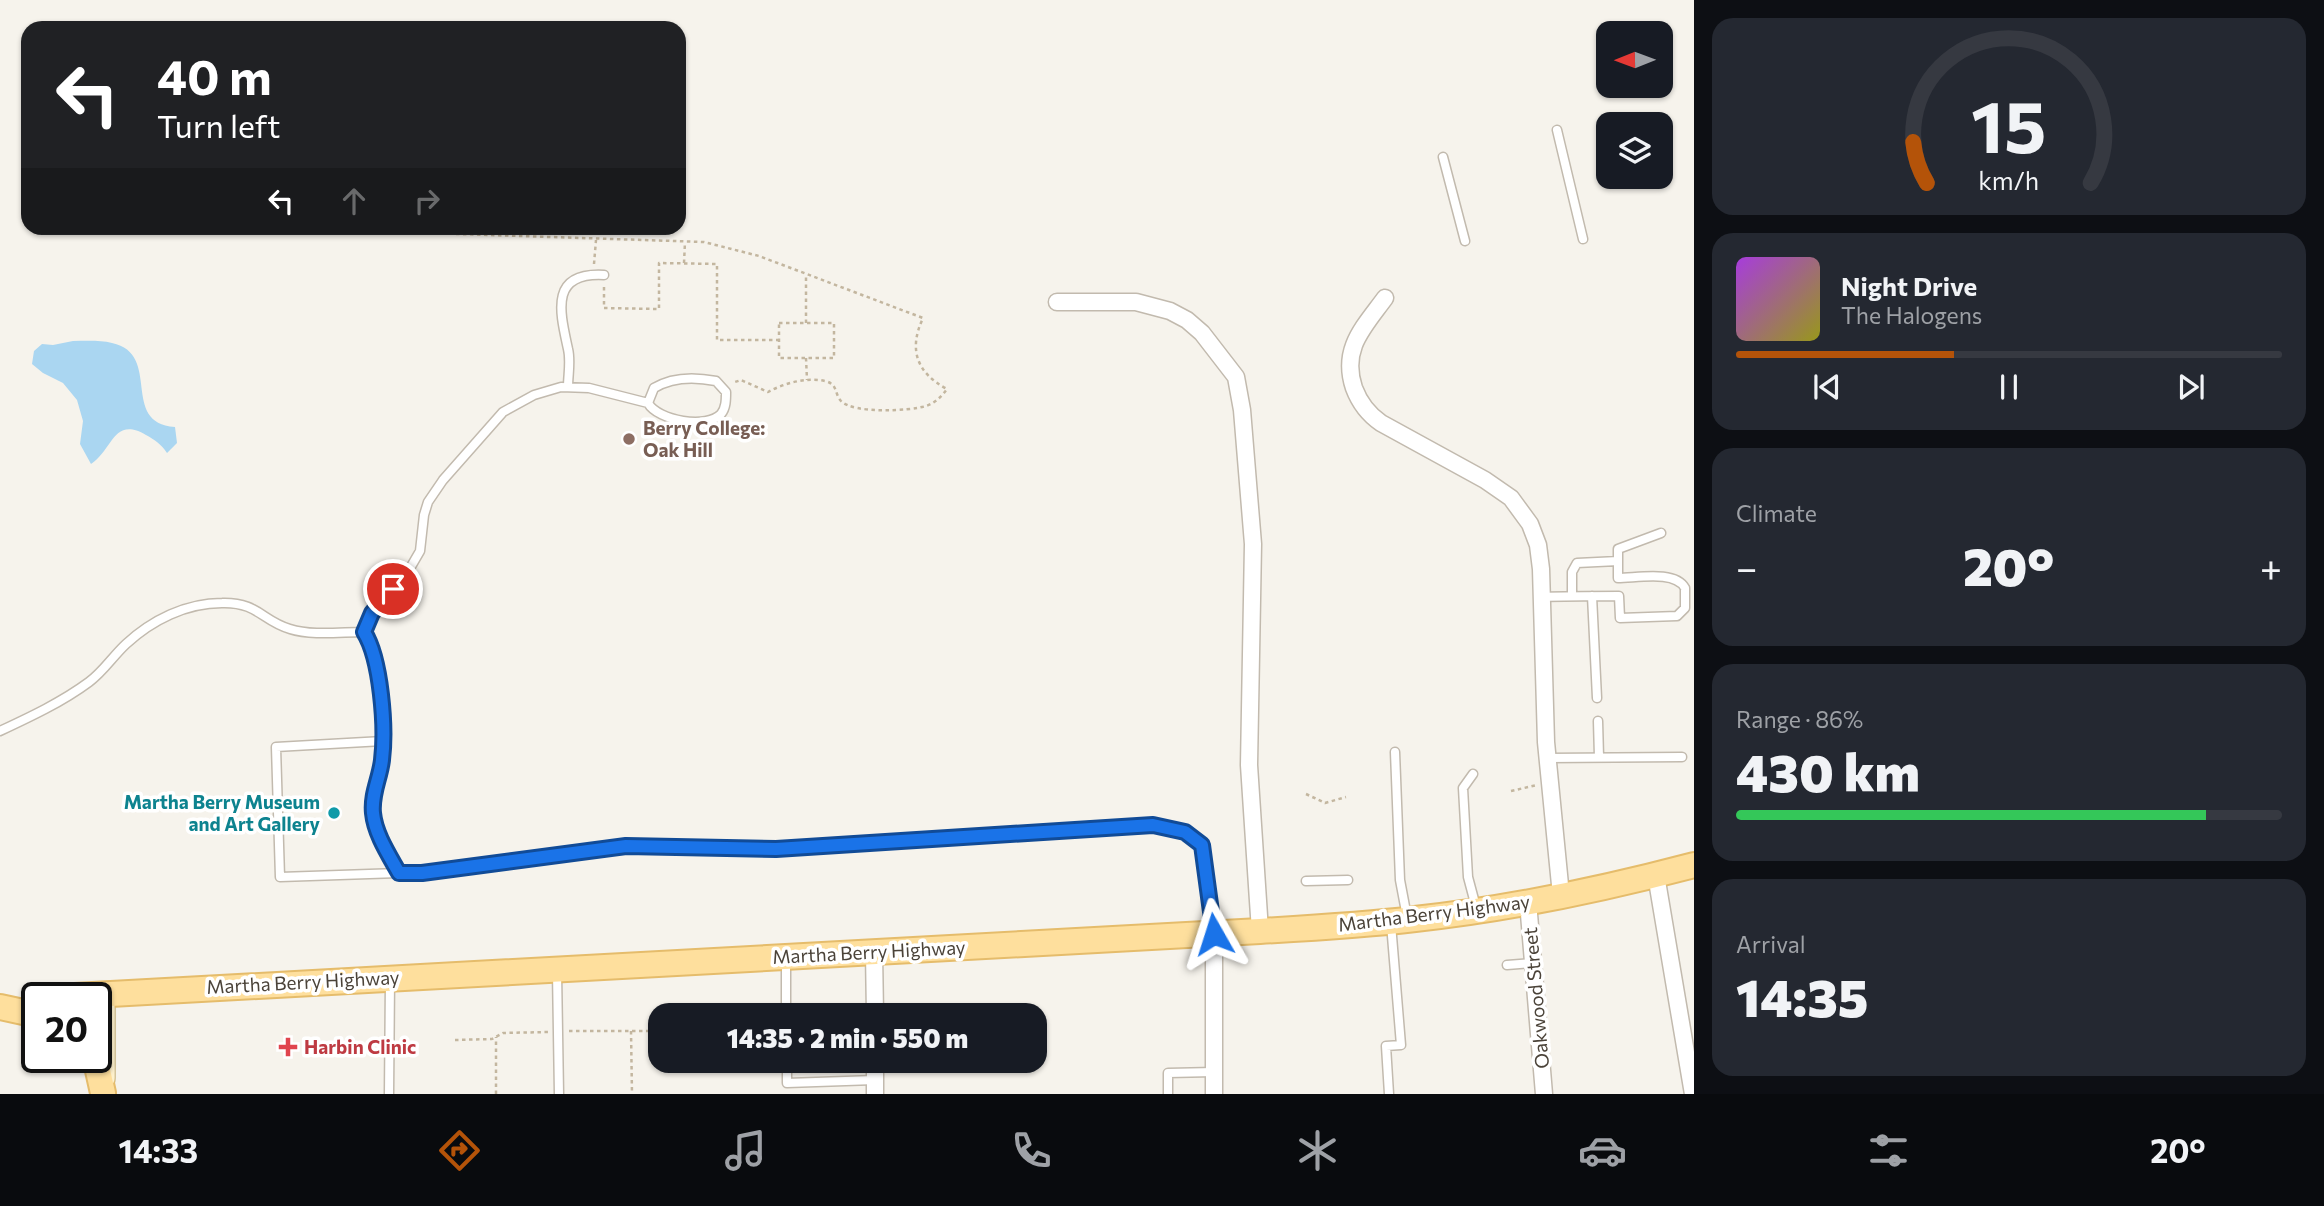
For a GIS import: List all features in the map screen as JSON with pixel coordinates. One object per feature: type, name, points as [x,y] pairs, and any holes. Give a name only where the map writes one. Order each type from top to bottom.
[{"type":"main road","name":"Martha Berry Highway","points":[[112,993],[1214,934],[1399,920],[1528,902],[1694,865]]},
{"type":"main road","name":"Martha Berry Highway","points":[[0,1000],[21,999]]},
{"type":"main road","points":[[0,1007],[21,1012]]},
{"type":"main road","points":[[99,1073],[103,1093]]},
{"type":"street","points":[[1385,298],[1356,340],[1350,357],[1350,374],[1361,403],[1368,413],[1381,423],[1485,480],[1516,503],[1527,517],[1538,545],[1548,758],[1562,895]]},
{"type":"street","points":[[1057,302],[1136,302],[1170,311],[1187,320],[1202,333],[1236,377],[1242,410],[1252,544],[1249,765],[1260,931]]},
{"type":"street","points":[[1656,875],[1693,1094]]},
{"type":"street","name":"Oakwood Street","points":[[1528,902],[1544,1094]]},
{"type":"street","points":[[1214,934],[1214,1094]]},
{"type":"street","points":[[874,952],[875,1003]]},
{"type":"street","points":[[103,1073],[103,1093]]},
{"type":"lane","points":[[1557,130],[1583,239]]},
{"type":"lane","points":[[1443,157],[1465,241]]},
{"type":"lane","points":[[568,387],[568,350],[559,310],[562,297],[577,278],[604,275]]},
{"type":"lane","points":[[364,632],[372,613],[409,570],[420,551],[428,502],[443,480],[503,412],[534,395],[553,388],[568,387],[589,388],[648,402],[652,409],[668,419],[713,420],[725,407],[726,392],[722,386],[709,380],[671,381],[654,388],[648,402]]},
{"type":"lane","points":[[1618,578],[1678,580],[1685,588],[1685,608],[1677,616],[1620,618],[1618,578],[1618,549],[1661,533]]},
{"type":"lane","points":[[1573,596],[1572,569],[1577,563],[1618,561]]},
{"type":"lane","points":[[1592,596],[1597,698]]},
{"type":"lane","points":[[1541,597],[1619,596]]},
{"type":"lane","points":[[0,731],[40,712],[90,681],[149,625],[183,608],[220,602],[239,604],[253,608],[291,630],[364,632]]},
{"type":"lane","points":[[364,632],[374,651],[377,667],[383,741],[382,763],[374,791],[373,814],[399,873]]},
{"type":"lane","points":[[1598,721],[1599,757]]},
{"type":"lane","points":[[383,741],[276,747],[280,877],[422,873],[626,846],[776,849],[1153,825],[1185,832],[1202,845],[1214,934]]},
{"type":"lane","points":[[1390,1094],[1386,1046],[1401,1045],[1400,880],[1395,751]]},
{"type":"lane","points":[[1548,758],[1682,757]]},
{"type":"lane","points":[[1473,774],[1463,788],[1468,877],[1477,910]]},
{"type":"lane","points":[[1306,881],[1348,880]]},
{"type":"lane","points":[[786,956],[786,1003]]},
{"type":"lane","points":[[1507,965],[1533,962]]},
{"type":"lane","points":[[557,969],[559,1094]]},
{"type":"lane","points":[[388,1094],[390,977]]},
{"type":"lane","points":[[1168,1094],[1168,1073],[1214,1072]]},
{"type":"lane","points":[[788,1073],[788,1083],[875,1087]]},
{"type":"path","points":[[476,235],[704,242],[759,256],[923,317],[916,340],[920,368],[930,380],[947,389],[941,397],[927,406],[911,409],[871,409],[854,408],[841,401],[835,386],[826,382],[789,383],[768,392],[741,380],[722,386]]},
{"type":"path","points":[[594,274],[596,240]]},
{"type":"path","points":[[684,263],[685,242]]},
{"type":"path","points":[[604,275],[604,308],[659,309],[659,263],[717,264],[716,340],[779,340]]},
{"type":"path","points":[[806,273],[806,323]]},
{"type":"path","points":[[779,323],[806,323],[834,323],[834,358],[779,358],[779,323]]},
{"type":"path","points":[[806,358],[807,381]]},
{"type":"path","points":[[1511,791],[1550,782]]},
{"type":"path","points":[[1306,794],[1325,803],[1346,797]]},
{"type":"path","points":[[631,1031],[632,1094]]},
{"type":"path","points":[[496,1037],[496,1094]]},
{"type":"water","points":[[107,342],[127,350],[140,373],[144,402],[149,414],[158,423],[175,427],[177,443],[167,453],[149,437],[135,430],[127,430],[114,437],[91,464],[80,444],[83,421],[77,400],[63,383],[32,364],[34,351],[42,344]]},
{"type":"place","name":"Berry College: Oak Hill","points":[[629,439]]},
{"type":"place","name":"Martha Berry Museum and Art Gallery","points":[[334,813]]},
{"type":"place","name":"Harbin Clinic","points":[[288,1047]]},
{"type":"route","points":[[393,589],[372,613],[364,632],[374,651],[381,695],[382,763],[374,791],[373,814],[399,873],[422,873],[626,846],[776,849],[1153,825],[1185,832],[1202,845],[1214,934]]}]
